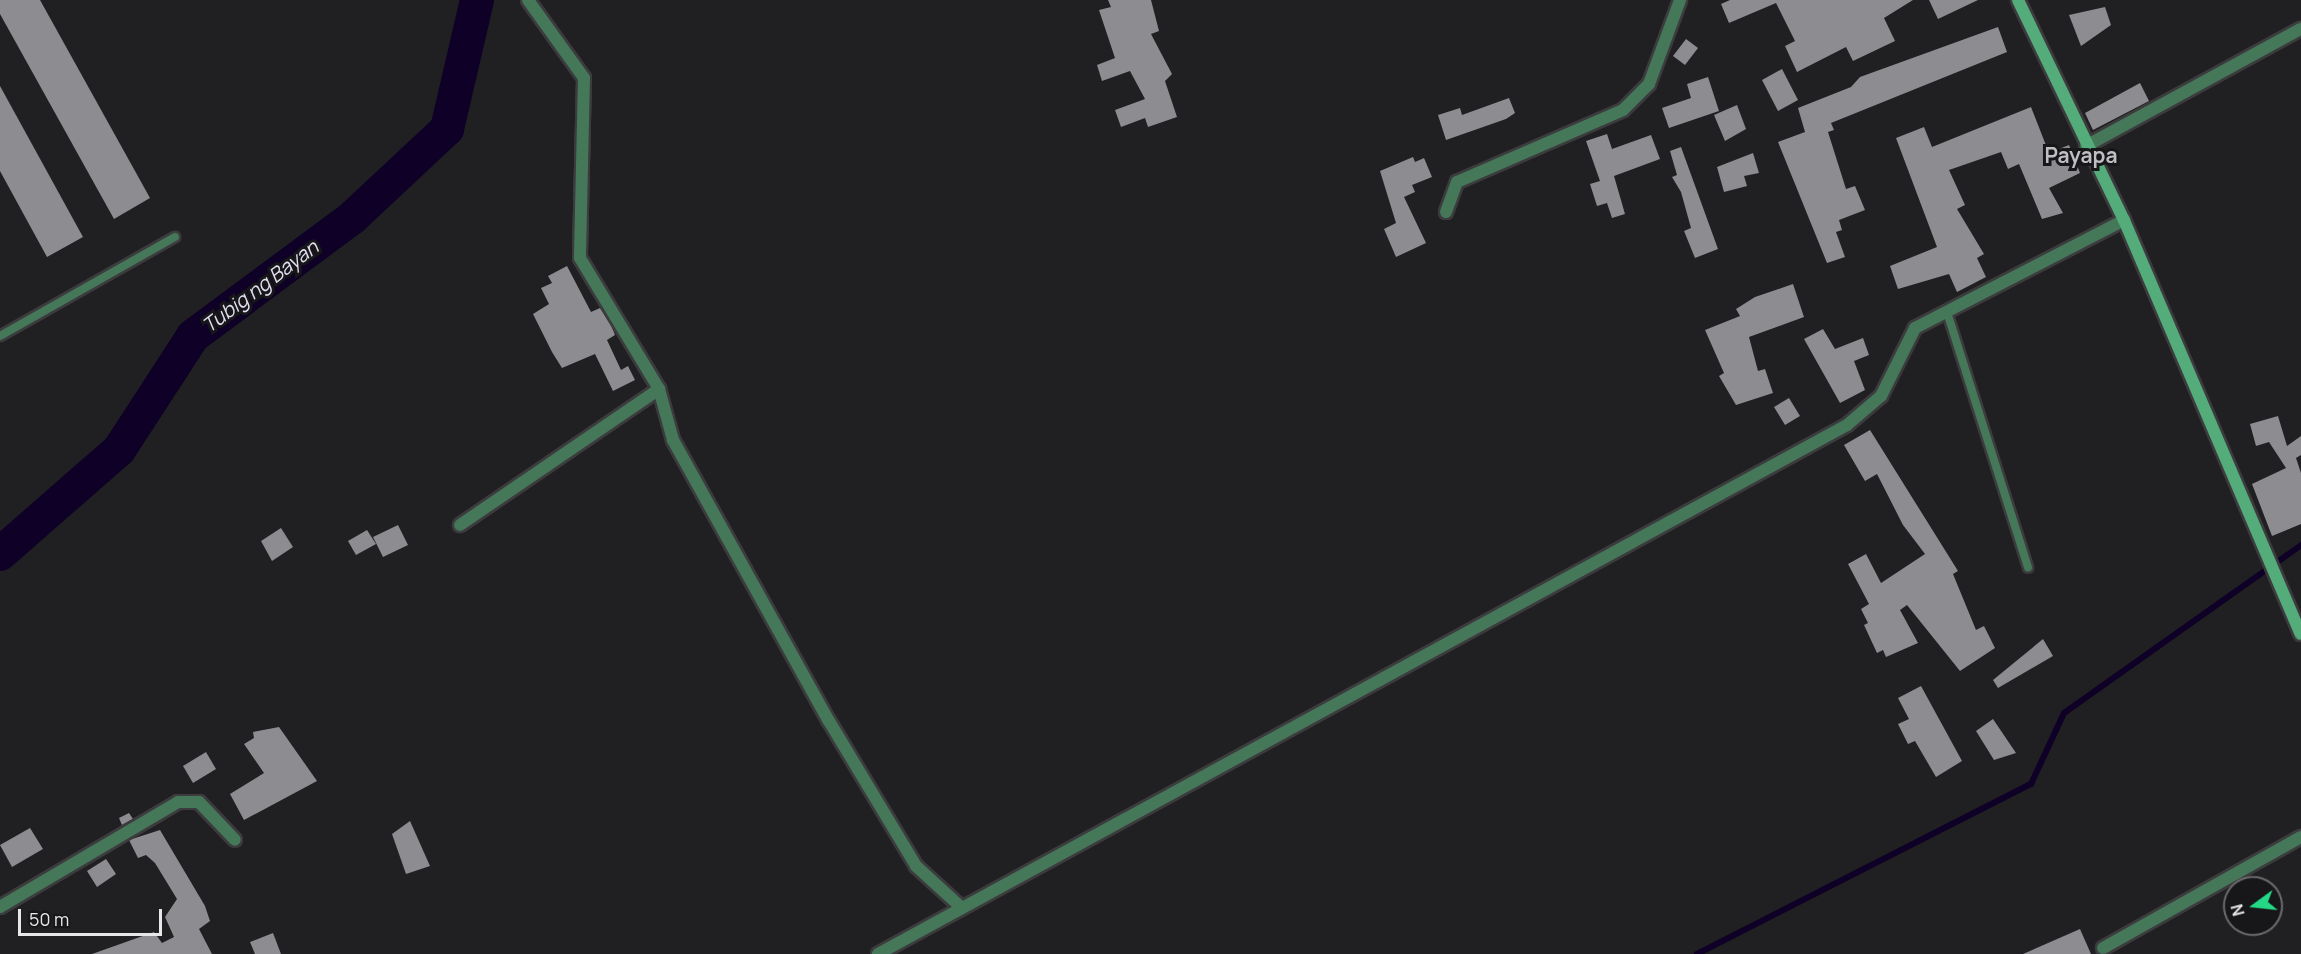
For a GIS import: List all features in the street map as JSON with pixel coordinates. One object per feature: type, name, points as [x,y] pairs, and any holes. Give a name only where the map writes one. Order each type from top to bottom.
[{"type":"main road","points":[[2018,0],[2086,146],[2124,220],[2301,634]]},
{"type":"street","points":[[528,0],[584,78],[580,258],[659,389],[673,440],[829,721],[916,866],[962,908]]},
{"type":"street","points":[[1446,212],[1457,182],[1623,110],[1649,84],[1680,0]]},
{"type":"street","points":[[2086,146],[2301,29]]},
{"type":"street","points":[[878,954],[1847,425],[1881,396],[1915,328],[2124,220]]},
{"type":"street","points":[[460,525],[659,389]]},
{"type":"street","points":[[0,907],[178,802],[199,802],[235,840]]},
{"type":"street","points":[[2103,948],[2301,837]]},
{"type":"lane","points":[[0,336],[175,237]]},
{"type":"lane","points":[[1947,312],[2028,567]]},
{"type":"building","points":[[0,0],[40,0],[150,198],[114,219],[0,14]]},
{"type":"building","points":[[1108,0],[1151,0],[1159,31],[1151,34],[1172,74],[1165,81],[1177,117],[1148,127],[1145,118],[1121,127],[1115,110],[1145,99],[1130,71],[1102,81],[1097,65],[1115,58],[1099,10],[1111,7]]},
{"type":"building","points":[[1730,0],[1913,0],[1884,18],[1895,41],[1853,61],[1846,47],[1797,72],[1785,46],[1795,41],[1776,3],[1729,23],[1721,4]]},
{"type":"building","points":[[1929,0],[1978,0],[1938,19]]},
{"type":"building","points":[[2105,7],[2111,25],[2081,46],[2069,15]]},
{"type":"building","points":[[1998,27],[2007,52],[1831,123],[1834,130],[1828,132],[1846,189],[1855,186],[1865,210],[1839,220],[1842,230],[1836,232],[1845,257],[1827,263],[1778,142],[1805,132],[1798,108],[1851,87],[1860,77]]},
{"type":"building","points":[[1686,39],[1698,48],[1685,65],[1673,56]]},
{"type":"building","points":[[1782,69],[1798,100],[1778,111],[1762,80]]},
{"type":"building","points":[[1708,77],[1719,111],[1669,128],[1662,108],[1691,98],[1687,84]]},
{"type":"building","points":[[2140,83],[2149,101],[2093,130],[2085,113]]},
{"type":"building","points":[[0,86],[83,237],[47,257],[0,171]]},
{"type":"building","points":[[1509,98],[1515,113],[1506,119],[1446,140],[1438,115],[1460,108],[1462,115]]},
{"type":"building","points":[[1737,105],[1746,129],[1725,141],[1714,115]]},
{"type":"building","points":[[2031,107],[2049,153],[2069,145],[2080,173],[2049,188],[2063,213],[2042,219],[2019,164],[2008,169],[2001,152],[1949,170],[1965,205],[1957,209],[1984,254],[1977,258],[1986,277],[1957,292],[1949,274],[1898,289],[1890,266],[1937,247],[1896,138],[1924,127],[1932,147]]},
{"type":"building","points":[[1607,134],[1612,149],[1651,135],[1660,159],[1614,176],[1625,214],[1612,218],[1607,203],[1597,206],[1590,184],[1600,181],[1586,141]]},
{"type":"building","points":[[1681,147],[1718,249],[1695,258],[1684,231],[1691,228],[1681,192],[1672,177],[1677,175],[1670,151]]},
{"type":"building","points":[[1753,153],[1759,173],[1744,176],[1747,186],[1724,192],[1717,167]]},
{"type":"building","points":[[1413,157],[1415,162],[1424,158],[1432,177],[1412,185],[1415,192],[1404,197],[1426,243],[1396,257],[1384,229],[1396,223],[1380,171]]},
{"type":"building","points":[[567,266],[591,312],[600,308],[611,325],[615,335],[607,340],[621,370],[628,366],[635,380],[613,391],[595,354],[562,368],[533,314],[549,304],[541,288],[552,283],[548,276]]},
{"type":"building","points":[[1793,284],[1804,317],[1749,337],[1758,371],[1765,369],[1773,393],[1736,405],[1719,376],[1724,373],[1705,330],[1740,316],[1736,309],[1755,297]]},
{"type":"building","points":[[1823,329],[1835,349],[1863,338],[1869,355],[1854,361],[1865,390],[1840,403],[1804,339]]},
{"type":"building","points":[[1789,398],[1800,416],[1785,425],[1774,407]]},
{"type":"building","points":[[2278,416],[2287,446],[2301,436],[2301,455],[2296,458],[2301,473],[2301,524],[2272,536],[2252,484],[2286,468],[2269,442],[2256,446],[2250,424]]},
{"type":"building","points":[[1870,430],[1958,571],[1953,574],[1976,630],[1984,626],[1995,648],[1960,671],[1907,605],[1900,610],[1918,643],[1886,657],[1883,650],[1877,653],[1864,625],[1868,623],[1861,609],[1869,604],[1848,564],[1866,554],[1881,583],[1925,554],[1903,525],[1877,474],[1865,481],[1844,445]]},
{"type":"building","points":[[398,525],[408,545],[383,557],[373,537]]},
{"type":"building","points":[[281,528],[293,547],[272,561],[261,541]]},
{"type":"building","points":[[367,530],[376,544],[356,555],[348,541]]},
{"type":"building","points":[[2043,639],[2053,656],[1998,688],[1993,680]]},
{"type":"building","points":[[1921,686],[1962,761],[1936,777],[1915,741],[1908,744],[1898,724],[1909,719],[1898,698]]},
{"type":"building","points":[[1993,719],[2016,753],[1994,760],[1976,731]]},
{"type":"building","points":[[279,727],[317,781],[244,820],[230,794],[264,773],[244,744],[254,738],[253,732]]},
{"type":"building","points":[[206,752],[216,769],[193,783],[183,766]]},
{"type":"building","points":[[129,813],[133,819],[122,825],[119,818]]},
{"type":"building","points":[[410,821],[430,866],[406,874],[392,834]]},
{"type":"building","points":[[30,828],[43,849],[12,867],[0,845]]},
{"type":"building","points":[[160,830],[205,906],[210,921],[199,929],[212,954],[92,954],[154,932],[162,943],[174,937],[165,917],[177,899],[155,863],[146,855],[138,858],[129,840]]},
{"type":"building","points":[[106,859],[116,874],[97,887],[87,871]]},
{"type":"building","points":[[2080,929],[2091,954],[2023,954]]},
{"type":"building","points":[[273,933],[281,954],[255,954],[250,942]]},
{"type":"waterway","name":"Tubig ng Bayan","points":[[0,554],[119,450],[193,336],[353,217],[447,129],[477,0]]},
{"type":"waterway","points":[[1697,954],[2031,784],[2064,713],[2301,545]]},
{"type":"district","name":"Payapa","points":[[2081,155]]}]
